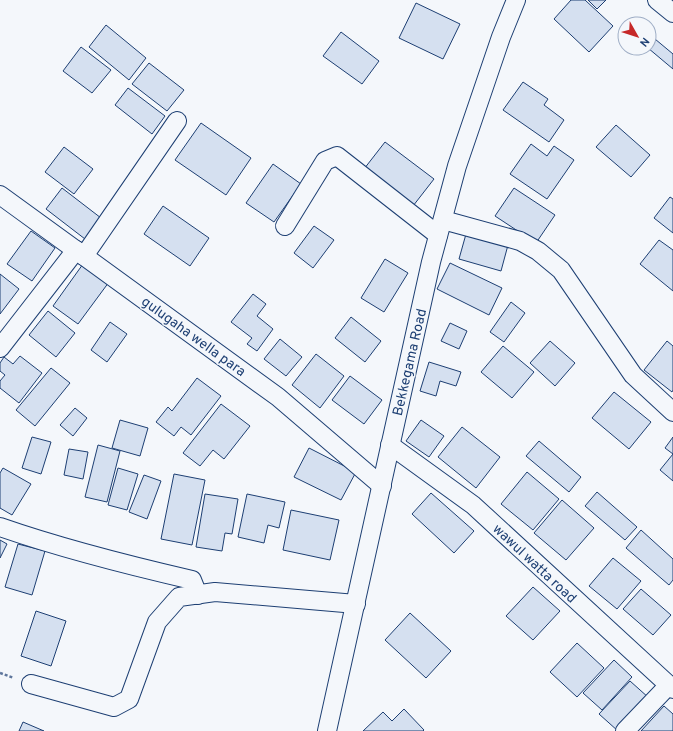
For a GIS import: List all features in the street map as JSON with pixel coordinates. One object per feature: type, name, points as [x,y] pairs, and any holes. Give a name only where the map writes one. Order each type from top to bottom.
[{"type":"street","name":"Bekkegama Road","points":[[332,728],[356,604],[390,445],[441,227],[457,166],[501,37],[516,0]]},
{"type":"street","points":[[657,0],[673,13]]},
{"type":"street","points":[[0,348],[80,253],[177,121]]},
{"type":"street","points":[[285,226],[325,161],[337,156],[441,227],[520,241],[538,251],[561,270],[633,375],[671,407]]},
{"type":"street","name":"gulugaha wella para","points":[[0,195],[278,397],[382,486]]},
{"type":"street","name":"wawul watta road","points":[[390,445],[472,505],[671,687]]},
{"type":"street","points":[[0,527],[48,543],[146,570],[192,580],[198,595]]},
{"type":"street","points":[[31,684],[114,707],[129,699],[157,622],[179,597],[215,592],[356,604]]},
{"type":"street","points":[[625,731],[671,687]]},
{"type":"building","points":[[571,0],[585,0],[613,26],[589,52],[554,19]]},
{"type":"building","points":[[588,0],[606,0],[597,9]]},
{"type":"building","points":[[416,3],[460,24],[443,59],[399,38]]},
{"type":"building","points":[[106,25],[146,58],[129,80],[89,47]]},
{"type":"building","points":[[341,32],[379,61],[362,84],[323,56]]},
{"type":"building","points":[[657,41],[673,54],[673,69],[657,56]]},
{"type":"building","points":[[81,47],[111,70],[92,93],[63,71]]},
{"type":"building","points":[[149,63],[184,90],[167,111],[132,84]]},
{"type":"building","points":[[523,82],[548,99],[544,105],[564,120],[549,142],[503,110]]},
{"type":"building","points":[[128,88],[165,116],[152,134],[115,105]]},
{"type":"building","points":[[201,123],[251,158],[226,195],[175,160]]},
{"type":"building","points":[[616,125],[650,155],[631,177],[596,147]]},
{"type":"building","points":[[385,142],[434,179],[413,206],[364,169]]},
{"type":"building","points":[[531,144],[547,156],[554,146],[574,160],[547,199],[510,174]]},
{"type":"building","points":[[64,147],[93,169],[74,194],[45,172]]},
{"type":"building","points":[[273,164],[301,184],[274,222],[246,203]]},
{"type":"building","points":[[62,188],[101,218],[85,239],[46,209]]},
{"type":"building","points":[[514,188],[555,215],[536,243],[495,216]]},
{"type":"building","points":[[670,197],[673,199],[673,233],[654,218]]},
{"type":"building","points":[[163,206],[209,238],[190,266],[144,234]]},
{"type":"building","points":[[314,226],[334,240],[313,268],[294,253]]},
{"type":"building","points":[[31,231],[55,248],[32,281],[7,264]]},
{"type":"building","points":[[466,234],[508,245],[501,271],[459,259]]},
{"type":"building","points":[[659,240],[673,250],[673,291],[640,264]]},
{"type":"building","points":[[385,259],[408,273],[384,312],[361,298]]},
{"type":"building","points":[[450,263],[502,288],[489,315],[437,289]]},
{"type":"building","points":[[83,264],[109,282],[78,324],[53,306]]},
{"type":"building","points":[[0,274],[19,289],[0,314]]},
{"type":"building","points":[[253,294],[266,304],[257,316],[273,329],[257,351],[247,344],[252,338],[231,322]]},
{"type":"building","points":[[511,302],[525,313],[504,342],[490,332]]},
{"type":"building","points":[[48,311],[75,333],[56,357],[29,335]]},
{"type":"building","points":[[351,317],[381,341],[365,362],[335,338]]},
{"type":"building","points":[[110,322],[127,334],[107,362],[91,350]]},
{"type":"building","points":[[450,323],[467,331],[459,349],[441,341]]},
{"type":"building","points":[[280,339],[302,357],[286,376],[264,359]]},
{"type":"building","points":[[550,341],[575,363],[555,386],[530,363]]},
{"type":"building","points":[[667,341],[673,346],[672,392],[644,370]]},
{"type":"building","points":[[503,346],[534,372],[512,398],[481,372]]},
{"type":"building","points":[[316,354],[344,376],[320,408],[292,385]]},
{"type":"building","points":[[20,356],[42,373],[19,403],[0,388],[0,381],[5,375],[0,371],[0,363],[4,357],[13,364]]},
{"type":"building","points":[[429,362],[461,372],[456,386],[440,381],[436,396],[420,391]]},
{"type":"building","points":[[51,368],[70,383],[35,426],[16,410]]},
{"type":"building","points":[[350,376],[382,400],[364,424],[332,400]]},
{"type":"building","points":[[197,378],[221,396],[191,435],[181,427],[174,436],[156,422],[168,407],[172,411]]},
{"type":"building","points":[[614,392],[651,422],[629,449],[592,418]]},
{"type":"building","points":[[221,404],[250,426],[224,459],[213,450],[200,466],[183,453]]},
{"type":"building","points":[[75,408],[87,418],[73,436],[60,425]]},
{"type":"building","points":[[120,420],[148,428],[140,456],[112,448]]},
{"type":"building","points":[[421,420],[444,436],[429,457],[406,441]]},
{"type":"building","points":[[462,427],[500,457],[476,488],[438,457]]},
{"type":"building","points":[[32,437],[51,442],[41,474],[22,468]]},
{"type":"building","points":[[673,437],[673,454],[665,448]]},
{"type":"building","points":[[539,441],[581,477],[569,492],[526,456]]},
{"type":"building","points":[[98,445],[120,451],[107,502],[85,497]]},
{"type":"building","points":[[309,448],[356,472],[341,500],[294,477]]},
{"type":"building","points":[[69,449],[88,452],[83,479],[64,475]]},
{"type":"building","points":[[673,454],[673,481],[660,470]]},
{"type":"building","points":[[3,468],[31,484],[12,515],[0,508],[0,473]]},
{"type":"building","points":[[118,468],[138,474],[127,510],[108,505]]},
{"type":"building","points":[[527,472],[559,499],[533,530],[501,504]]},
{"type":"building","points":[[174,474],[205,480],[192,545],[161,539]]},
{"type":"building","points":[[144,475],[161,481],[147,519],[129,512]]},
{"type":"building","points":[[597,492],[637,527],[625,540],[585,506]]},
{"type":"building","points":[[431,493],[474,531],[454,553],[412,514]]},
{"type":"building","points":[[205,494],[238,499],[232,534],[225,533],[222,551],[196,547]]},
{"type":"building","points":[[247,494],[285,502],[279,528],[268,525],[264,543],[238,537]]},
{"type":"building","points":[[562,500],[594,528],[566,560],[534,533]]},
{"type":"building","points":[[291,510],[339,520],[330,560],[283,550]]},
{"type":"building","points":[[641,530],[673,559],[673,580],[669,585],[626,548]]},
{"type":"building","points":[[0,540],[7,544],[0,558]]},
{"type":"building","points":[[18,544],[45,551],[32,595],[5,587]]},
{"type":"building","points":[[613,558],[641,581],[617,609],[589,586]]},
{"type":"building","points":[[533,587],[560,611],[533,640],[506,616]]},
{"type":"building","points":[[641,589],[671,615],[653,635],[623,609]]},
{"type":"building","points":[[36,611],[66,621],[51,666],[21,656]]},
{"type":"building","points":[[410,613],[451,651],[426,678],[385,640]]},
{"type":"building","points":[[577,643],[604,668],[577,697],[550,672]]},
{"type":"building","points":[[614,660],[632,677],[602,710],[583,693]]},
{"type":"building","points":[[630,681],[649,698],[618,731],[599,714]]},
{"type":"building","points":[[664,706],[673,714],[673,731],[641,731]]},
{"type":"building","points":[[404,709],[424,730],[423,731],[363,731],[383,712],[392,721]]},
{"type":"building","points":[[23,722],[44,731],[19,731]]}]
